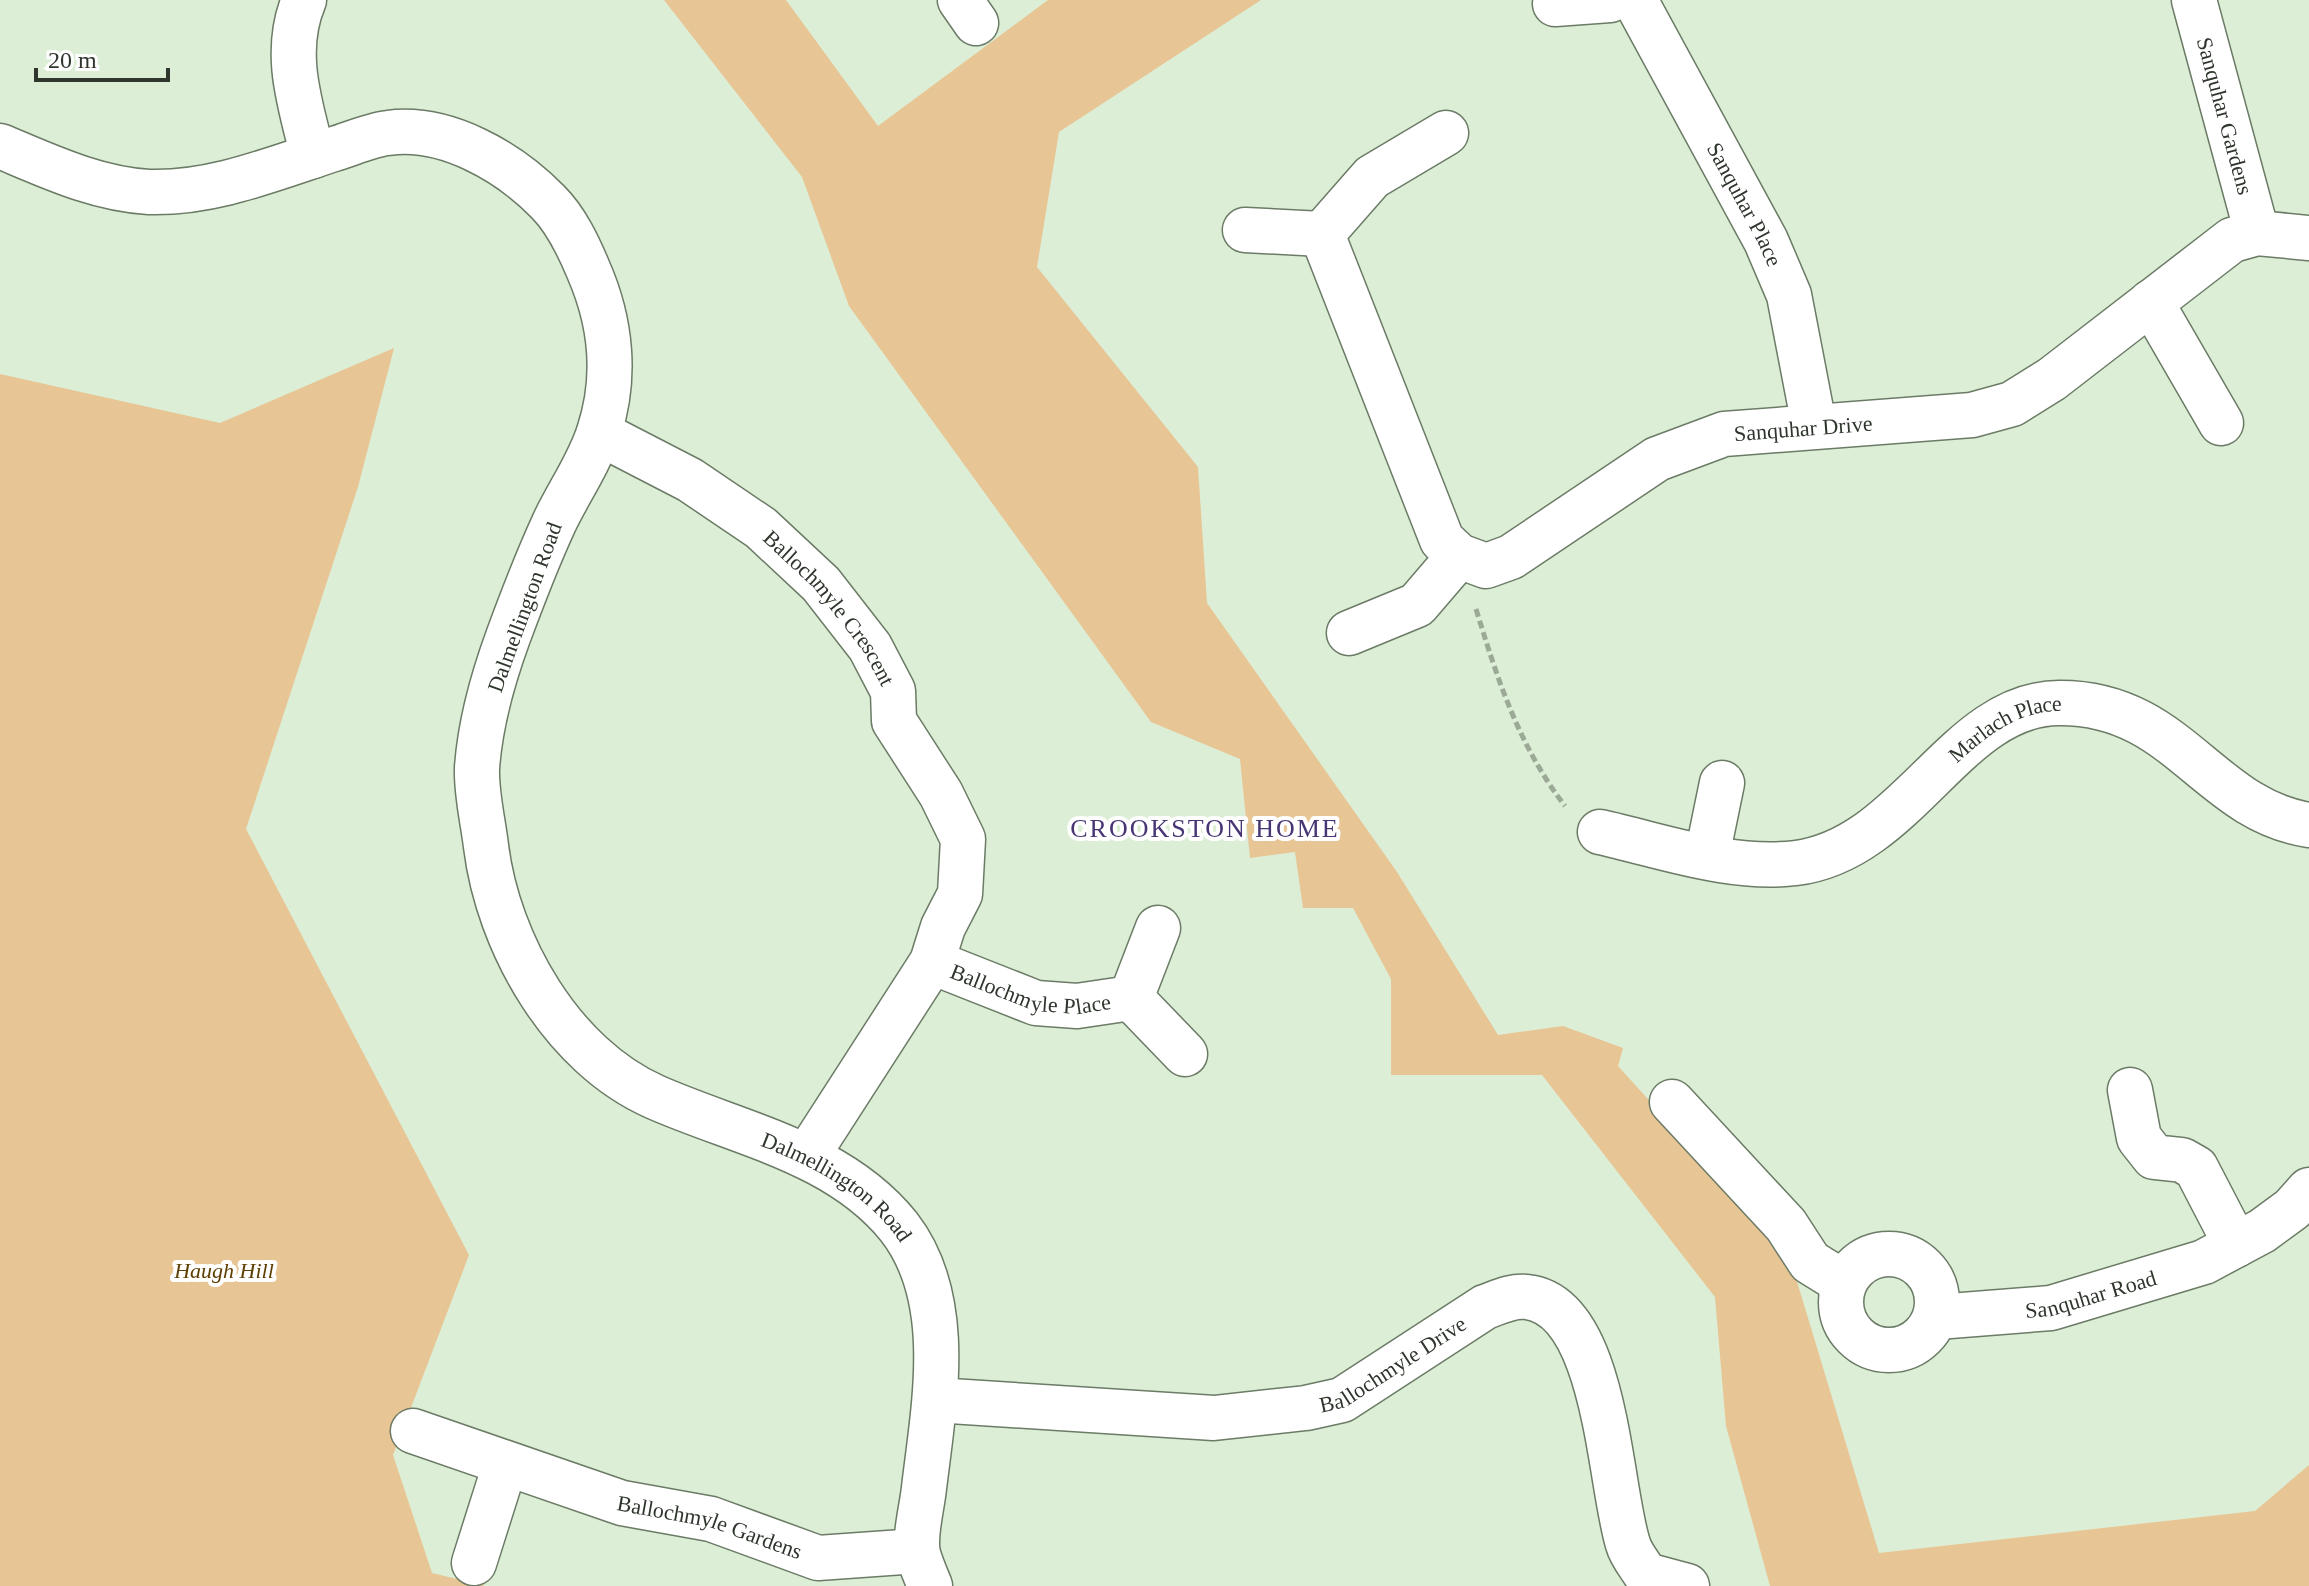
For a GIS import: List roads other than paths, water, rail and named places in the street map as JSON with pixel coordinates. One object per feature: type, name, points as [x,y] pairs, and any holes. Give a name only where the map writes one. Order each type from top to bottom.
[{"type":"street","points":[[304,0],[294,22],[293,77],[313,156]]},
{"type":"street","points":[[1555,4],[1610,0]]},
{"type":"street","name":"Sanquhar Place","points":[[1635,0],[1766,241],[1789,295],[1814,425]]},
{"type":"street","name":"Sanquhar Gardens","points":[[2194,0],[2257,233]]},
{"type":"street","name":"Dalmellington Road","points":[[0,146],[102,186],[153,192],[218,185],[388,133],[428,135],[466,145],[506,167],[549,203],[577,242],[600,296],[612,361],[599,433],[553,525],[507,640],[487,707],[477,771],[488,865],[507,925],[534,984],[563,1023],[598,1060],[648,1094],[807,1156],[864,1190],[899,1227],[920,1260],[933,1301],[935,1400],[924,1568]]},
{"type":"street","points":[[1322,234],[1372,177],[1446,133]]},
{"type":"street","points":[[1245,230],[1322,234]]},
{"type":"street","name":"Sanquhar Drive","points":[[1349,633],[1417,605],[1473,561],[1511,557],[1657,459],[1687,445],[1724,434],[1972,415],[2012,404],[2052,379],[2232,240],[2257,233],[2309,238]]},
{"type":"street","points":[[1322,234],[1442,540],[1473,561]]},
{"type":"street","points":[[2151,302],[2221,423]]},
{"type":"street","name":"Ballochmyle Crescent","points":[[599,433],[690,480],[761,528],[821,584],[870,647],[893,691],[894,721],[941,794],[963,839],[960,894],[943,927],[932,962],[807,1156]]},
{"type":"street","name":"Marlach Place","points":[[1600,832],[1755,865],[1800,862],[1845,846],[1891,819],[1982,729],[2016,713],[2056,702],[2090,704],[2126,713],[2161,733],[2233,792],[2260,809],[2309,825]]},
{"type":"street","points":[[1707,856],[1722,783]]},
{"type":"street","name":"Ballochmyle Place","points":[[1131,998],[1158,928]]},
{"type":"street","name":"Ballochmyle Place","points":[[932,962],[1036,1003],[1077,1006],[1131,998]]},
{"type":"street","name":"Ballochmyle Place","points":[[1131,998],[1185,1054]]},
{"type":"street","points":[[2130,1090],[2139,1138],[2154,1157],[2182,1160],[2196,1168],[2236,1245]]},
{"type":"street","points":[[1672,1102],[1786,1225],[1810,1262],[1844,1283]]},
{"type":"street","name":"Sanquhar Road","points":[[1937,1317],[2051,1308],[2204,1262],[2292,1209],[2309,1190]]},
{"type":"street","points":[[1882,1254],[1907,1256],[1927,1270],[1938,1292],[1937,1317],[1922,1339],[1899,1351],[1872,1349],[1851,1334],[1841,1310],[1844,1283],[1859,1264],[1870,1259],[1882,1254]]},
{"type":"street","name":"Ballochmyle Drive","points":[[935,1400],[1214,1418],[1306,1408],[1342,1400],[1485,1307],[1508,1298],[1528,1297],[1550,1306],[1578,1337],[1599,1383],[1629,1547],[1657,1582]]},
{"type":"street","name":"Ballochmyle Gardens","points":[[413,1431],[622,1503],[711,1519],[818,1558],[924,1568]]},
{"type":"street","points":[[474,1563],[505,1465]]},
{"type":"district","name":"CROOKSTON HOME","points":[[1205,828]]},
{"type":"park label","name":"Haugh Hill","points":[[224,1270]]}]
